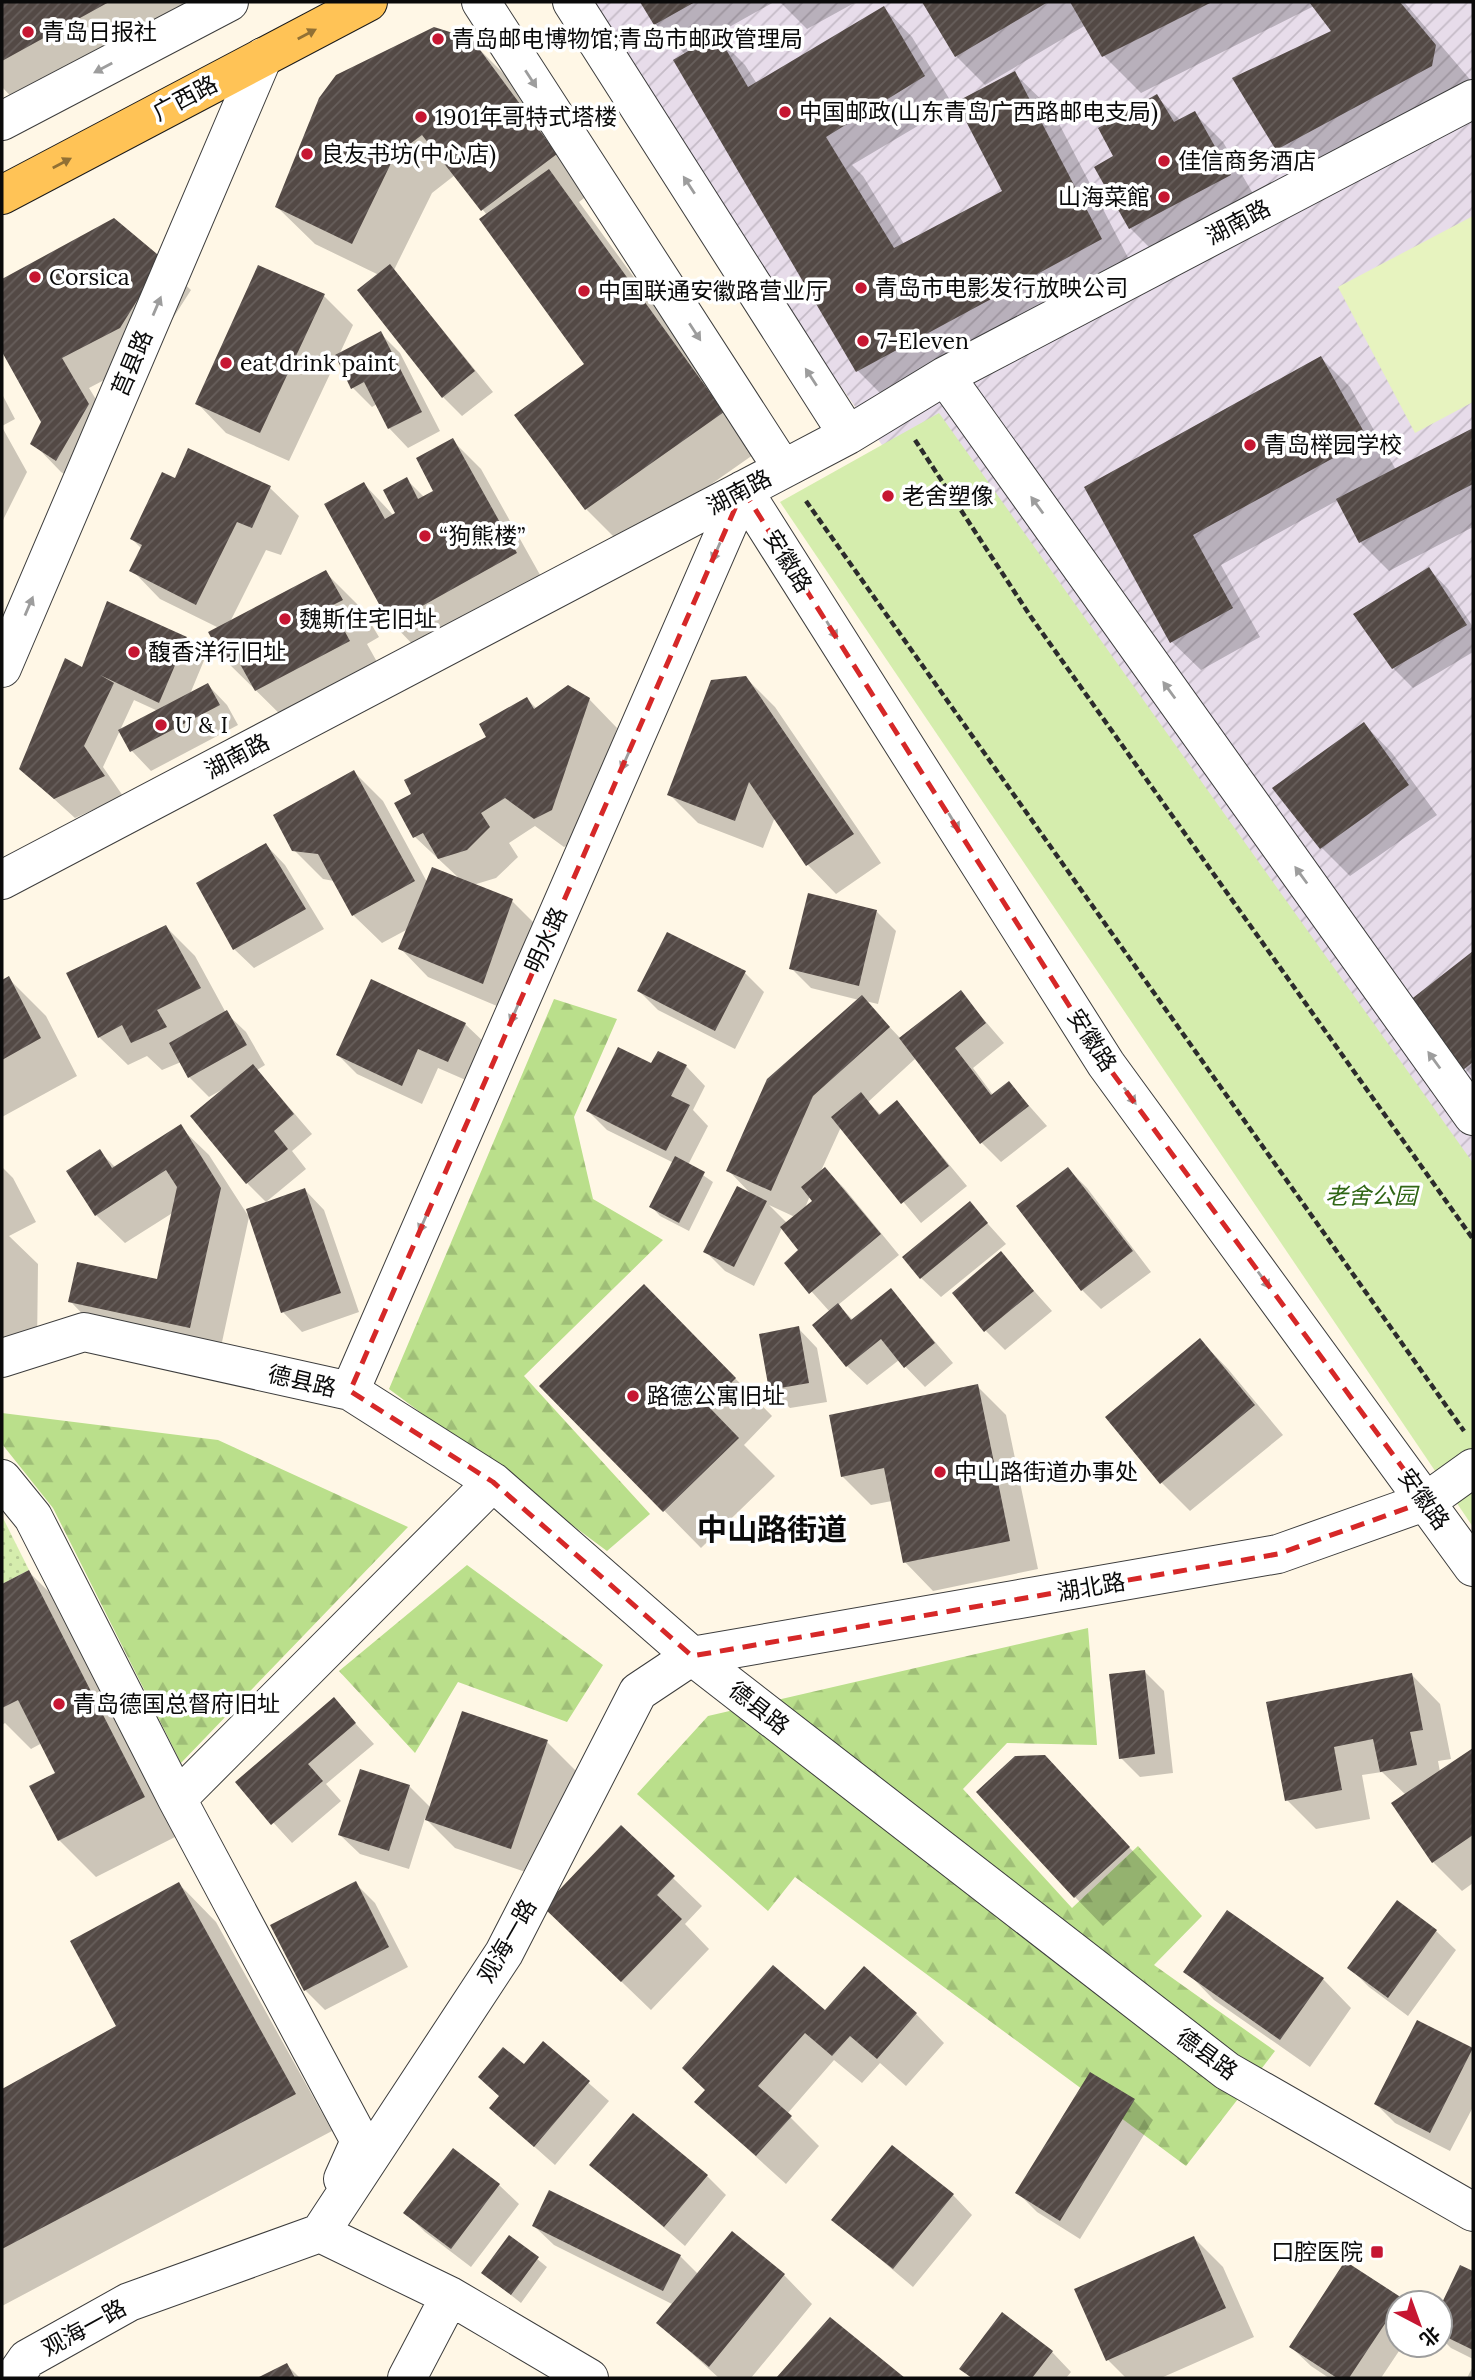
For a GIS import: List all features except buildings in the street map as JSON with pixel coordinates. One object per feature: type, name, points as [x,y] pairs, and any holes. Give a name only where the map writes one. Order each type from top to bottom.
[{"type":"main road","name":"广西路","points":[[2,195],[368,2]]},
{"type":"street","points":[[2,121],[229,2]]},
{"type":"street","points":[[481,2],[783,469]]},
{"type":"street","points":[[572,2],[848,435]]},
{"type":"street","name":"莒县路","points":[[2,668],[263,57]]},
{"type":"street","name":"湖南路","points":[[2,880],[848,435],[945,376],[1473,99]]},
{"type":"street","points":[[945,376],[1473,1116]]},
{"type":"street","name":"明水路","points":[[350,1391],[743,490]]},
{"type":"street","name":"安徽路","points":[[743,490],[1107,1064],[1473,1567]]},
{"type":"street","name":"德县路","points":[[2,1358],[84,1332],[350,1391],[493,1482],[692,1656],[1227,2071],[1473,2212]]},
{"type":"street","name":"湖北路","points":[[692,1656],[1278,1554],[1427,1501],[1469,1450]]},
{"type":"street","points":[[2,1479],[33,1517],[177,1798],[360,2141],[320,2233],[450,2295],[589,2378]]},
{"type":"street","points":[[177,1798],[493,1482]]},
{"type":"street","name":"观海一路","points":[[14,2378],[27,2359],[129,2302],[320,2233],[504,1953],[638,1692],[692,1656]]},
{"type":"street","points":[[407,2378],[450,2295]]},
{"type":"path","points":[[894,407],[1031,617],[1473,1239]]},
{"type":"path","points":[[783,469],[1469,1450]]},
{"type":"highlighted area","points":[[743,490],[1106,1064],[1427,1501],[1278,1554],[692,1656],[493,1482],[350,1391]]},
{"type":"shaded area","points":[[571,2],[1473,2],[1473,1287]]},
{"type":"green space","points":[[1473,216],[1473,402],[1415,433],[1338,287]]},
{"type":"green space","name":"老舍公园","points":[[939,413],[1473,1163],[1473,1527],[780,502]]},
{"type":"green space","points":[[554,999],[617,1019],[574,1117],[593,1199],[663,1240],[524,1376],[650,1514],[607,1551],[389,1389]]},
{"type":"green space","points":[[2,1413],[218,1440],[408,1527],[181,1763],[53,1508],[2,1444]]},
{"type":"green space","points":[[2,1516],[29,1570],[2,1584]]},
{"type":"green space","points":[[467,1565],[603,1665],[567,1722],[458,1682],[415,1753],[339,1671]]},
{"type":"green space","points":[[1088,1628],[1097,1745],[1007,1743],[963,1789],[1072,1908],[1138,1846],[1202,1916],[1154,1965],[1275,2051],[1186,2166],[795,1877],[768,1911],[637,1794],[708,1716]]},
{"type":"place","name":"青岛日报社","points":[[28,32]]},
{"type":"place","name":"青岛邮电博物馆;青岛市邮政管理局","points":[[438,39]]},
{"type":"place","name":"中国邮政(山东青岛广西路邮电支局)","points":[[785,112]]},
{"type":"place","name":"1901年哥特式塔楼","points":[[421,117]]},
{"type":"place","name":"良友书坊(中心店)","points":[[307,154]]},
{"type":"place","name":"佳信商务酒店","points":[[1164,161]]},
{"type":"place","name":"山海菜館","points":[[1164,197]]},
{"type":"place","name":"Corsica","points":[[35,277]]},
{"type":"place","name":"青岛市电影发行放映公司","points":[[861,288]]},
{"type":"place","name":"中国联通安徽路营业厅","points":[[584,291]]},
{"type":"place","name":"7-Eleven","points":[[863,341]]},
{"type":"place","name":"eat drink paint","points":[[226,363]]},
{"type":"place","name":"青岛榉园学校","points":[[1250,445]]},
{"type":"place","name":"老舍塑像","points":[[888,496]]},
{"type":"place","name":"“狗熊楼”","points":[[425,536]]},
{"type":"place","name":"魏斯住宅旧址","points":[[285,619]]},
{"type":"place","name":"馥香洋行旧址","points":[[134,652]]},
{"type":"place","name":"U & I","points":[[161,725]]},
{"type":"place","name":"路德公寓旧址","points":[[633,1396]]},
{"type":"place","name":"中山路街道办事处","points":[[940,1472]]},
{"type":"place","name":"青岛德国总督府旧址","points":[[59,1704]]},
{"type":"place","name":"口腔医院","points":[[1377,2252]]},
{"type":"district","name":"中山路街道","points":[[772,1530]]}]
